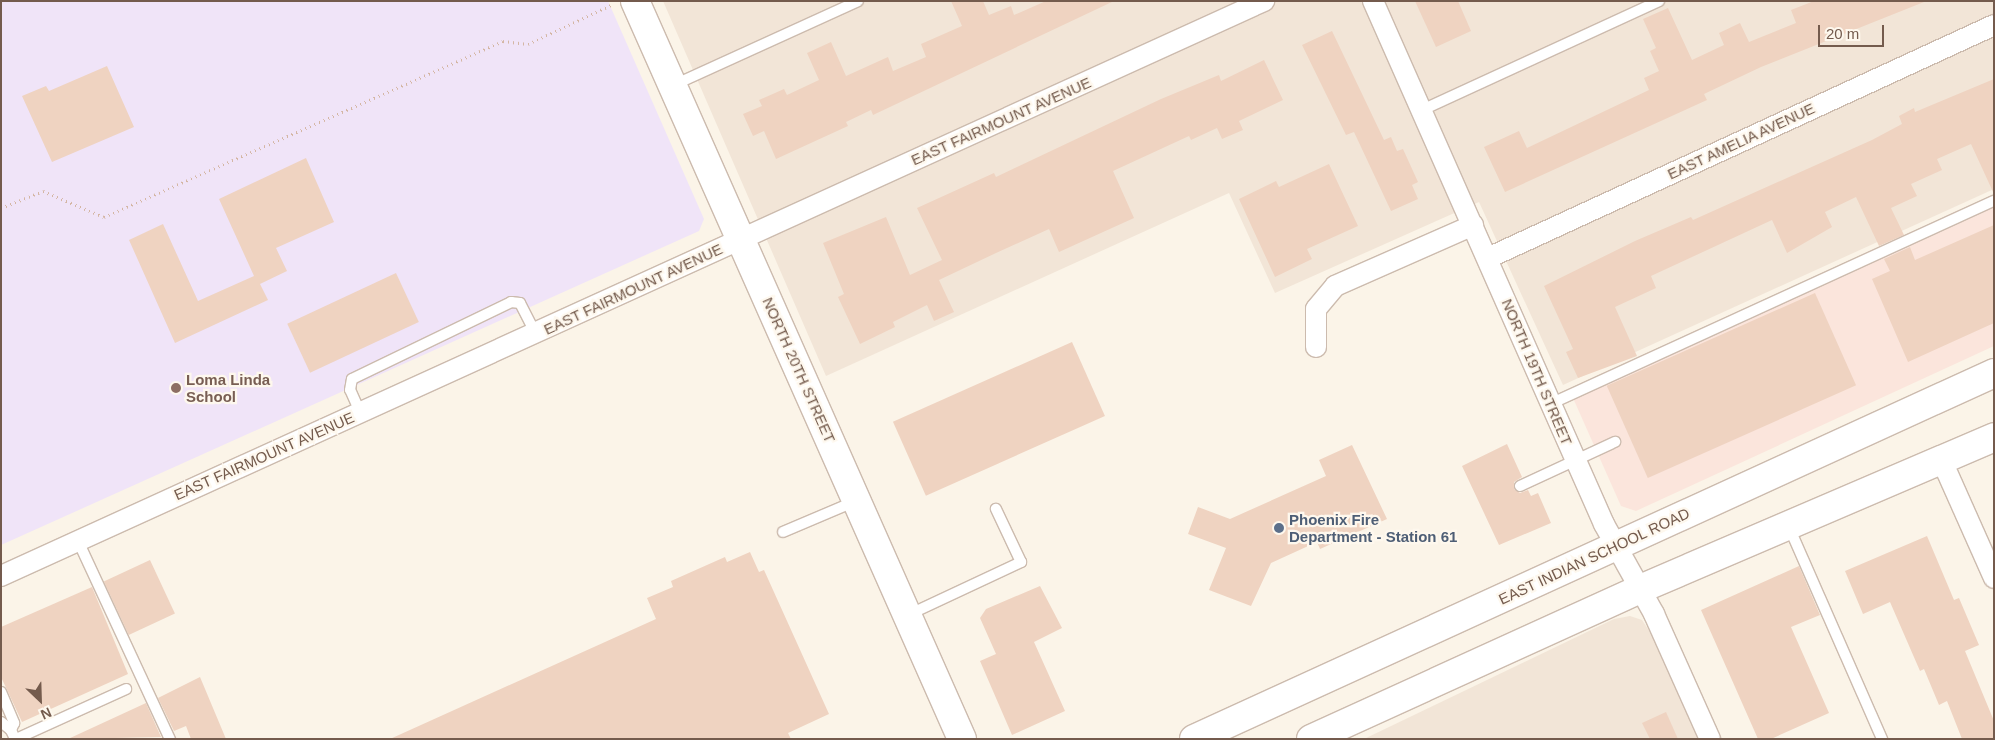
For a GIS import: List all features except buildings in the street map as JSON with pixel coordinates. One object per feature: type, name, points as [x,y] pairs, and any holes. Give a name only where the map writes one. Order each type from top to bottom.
[{"type":"main road","name":"NORTH 20TH STREET","points":[[624,3],[673,85],[962,739]]},
{"type":"main road","name":"EAST INDIAN SCHOOL ROAD","points":[[1194,739],[1994,373]]},
{"type":"main road","points":[[1312,739],[1640,589],[1994,438]]},
{"type":"street","name":"EAST FAIRMOUNT AVENUE","points":[[1,576],[1264,1]]},
{"type":"street","name":"NORTH 19TH STREET","points":[[1373,1],[1488,258],[1575,461],[1616,546],[1640,589],[1710,739]]},
{"type":"street","name":"EAST AMELIA AVENUE","points":[[1488,258],[1994,25]]},
{"type":"street","points":[[1316,347],[1316,309],[1335,286],[1473,225]]},
{"type":"street","points":[[1942,461],[1994,578]]},
{"type":"lane","points":[[673,85],[858,1]]},
{"type":"lane","points":[[1422,110],[1659,1]]},
{"type":"lane","points":[[1550,404],[1994,201]]},
{"type":"lane","points":[[360,412],[350,390],[352,379],[511,302],[520,302],[536,333]]},
{"type":"lane","points":[[1520,486],[1615,442]]},
{"type":"lane","points":[[783,532],[857,500]]},
{"type":"lane","points":[[908,615],[1021,562],[996,509]]},
{"type":"lane","points":[[1789,526],[1882,739]]},
{"type":"lane","points":[[78,541],[170,739]]},
{"type":"lane","points":[[14,736],[126,689]]},
{"type":"lane","points":[[1,692],[14,723],[14,736]]},
{"type":"lane","points":[[1,722],[14,736]]},
{"type":"path","points":[[1,208],[43,191],[104,217],[502,41],[528,44],[624,3]]},
{"type":"shaded area","name":"Loma Linda School","points":[[1,1],[608,1],[704,219],[699,231],[1,545]]},
{"type":"shaded area","points":[[663,1],[1994,1],[1994,189],[1563,385],[1479,202],[1275,293],[1229,193],[826,376]]},
{"type":"shaded area","points":[[1994,207],[1994,346],[1636,511],[1621,506],[1573,398]]},
{"type":"shaded area","points":[[1630,616],[1642,620],[1650,632],[1698,739],[1364,739],[1614,619]]},
{"type":"place","name":"Loma Linda School","points":[[176,388]]},
{"type":"place","name":"Phoenix Fire Department - Station 61","points":[[1279,528]]}]
